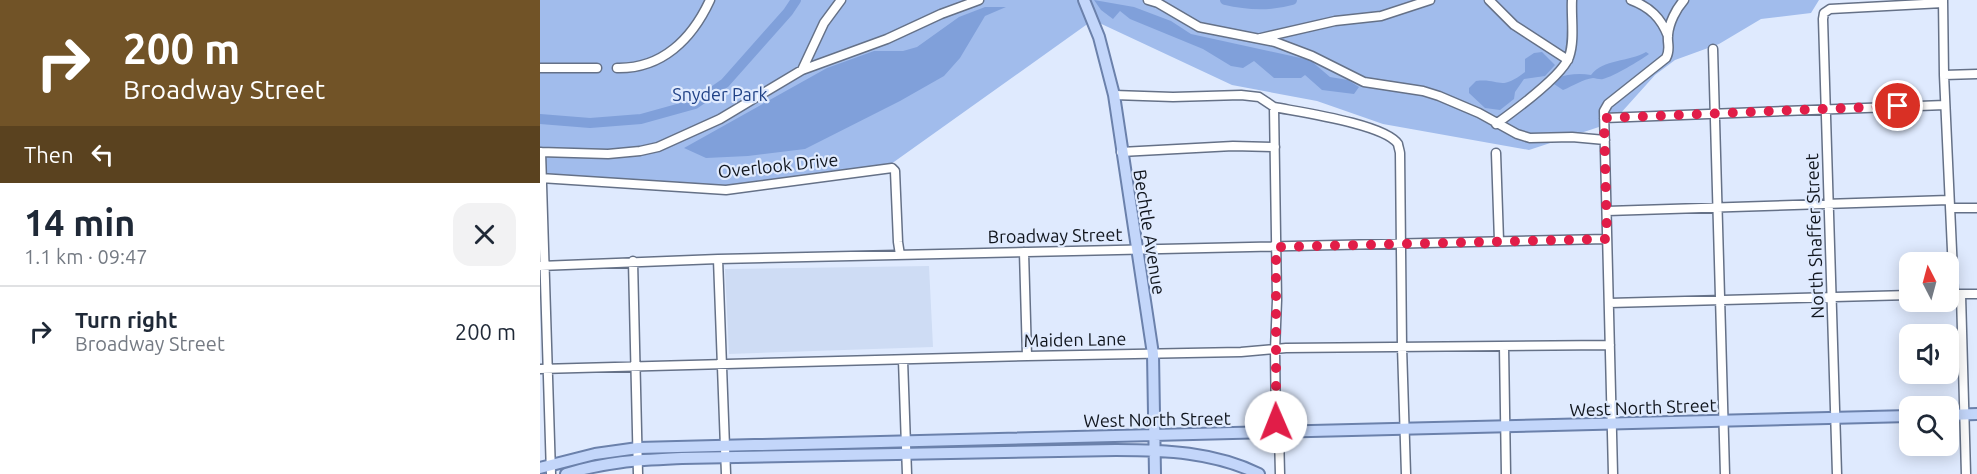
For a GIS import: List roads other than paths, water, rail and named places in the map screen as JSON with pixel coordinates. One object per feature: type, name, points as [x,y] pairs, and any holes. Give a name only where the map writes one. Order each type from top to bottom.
[{"type":"main road","name":"Bechtle Avenue","points":[[1084,0],[1093,20],[1114,95],[1152,354],[1155,474]]},
{"type":"main road","points":[[1959,414],[1977,414]]},
{"type":"main road","name":"West North Street","points":[[547,469],[595,454],[638,448],[1899,416]]},
{"type":"main road","name":"West North Street","points":[[566,474],[592,465],[638,460],[906,453],[1155,450],[1186,453],[1231,462],[1259,474]]},
{"type":"street","points":[[617,68],[643,66],[674,50],[690,34],[710,0]]},
{"type":"street","points":[[802,70],[820,30],[841,0]]},
{"type":"street","points":[[547,469],[541,152],[608,154],[658,147],[720,119],[802,70],[887,39],[941,14],[979,0]]},
{"type":"street","points":[[1148,0],[1158,3],[1199,27],[1275,42],[1312,56],[1364,82],[1423,91],[1439,96],[1517,134],[1530,138],[1572,137],[1605,140]]},
{"type":"street","points":[[1257,38],[1335,21],[1381,16],[1430,0]]},
{"type":"street","points":[[1489,0],[1514,25],[1568,60]]},
{"type":"street","points":[[1496,124],[1527,101],[1568,60],[1571,48],[1572,0]]},
{"type":"street","points":[[1613,474],[1604,111],[1608,104],[1666,58],[1670,49],[1668,36],[1662,23],[1652,11],[1632,0]]},
{"type":"street","points":[[1668,36],[1674,16],[1684,0]]},
{"type":"street","points":[[1943,2],[1952,252]]},
{"type":"street","name":"North Shaffer Street","points":[[1837,474],[1824,13],[1827,10],[1943,2]]},
{"type":"street","points":[[1713,49],[1725,474]]},
{"type":"street","points":[[540,68],[597,68]]},
{"type":"street","points":[[1944,75],[1977,74]]},
{"type":"street","points":[[1114,95],[1173,97],[1241,94],[1259,98],[1274,107],[1354,123],[1398,145],[1400,153],[1406,474]]},
{"type":"street","points":[[1604,118],[1945,105]]},
{"type":"street","points":[[1274,107],[1276,426],[1279,433],[1280,474]]},
{"type":"street","points":[[1121,152],[1233,146],[1275,147]]},
{"type":"street","points":[[1496,153],[1499,242]]},
{"type":"street","name":"Overlook Drive","points":[[541,178],[726,190],[892,168],[896,171],[897,242],[900,255]]},
{"type":"street","points":[[1607,211],[1829,204],[1950,204],[1977,208]]},
{"type":"street","name":"Broadway Street","points":[[543,266],[633,261],[1607,239]]},
{"type":"street","points":[[1024,252],[1027,356]]},
{"type":"street","points":[[718,259],[726,474]]},
{"type":"street","points":[[633,261],[638,474]]},
{"type":"street","points":[[1959,294],[1977,294]]},
{"type":"street","points":[[1609,303],[1899,296]]},
{"type":"street","points":[[1956,312],[1964,414],[1966,474]]},
{"type":"street","name":"Maiden Lane","points":[[544,369],[1402,346],[1610,345]]},
{"type":"street","points":[[1503,347],[1506,474]]},
{"type":"street","points":[[903,360],[907,474]]},
{"type":"waterway","points":[[540,119],[590,123],[641,119],[695,104],[725,83],[796,0]]},
{"type":"waterway","points":[[1225,0],[1259,4],[1292,0]]},
{"type":"park label","name":"Snyder Park","points":[[720,94]]}]
